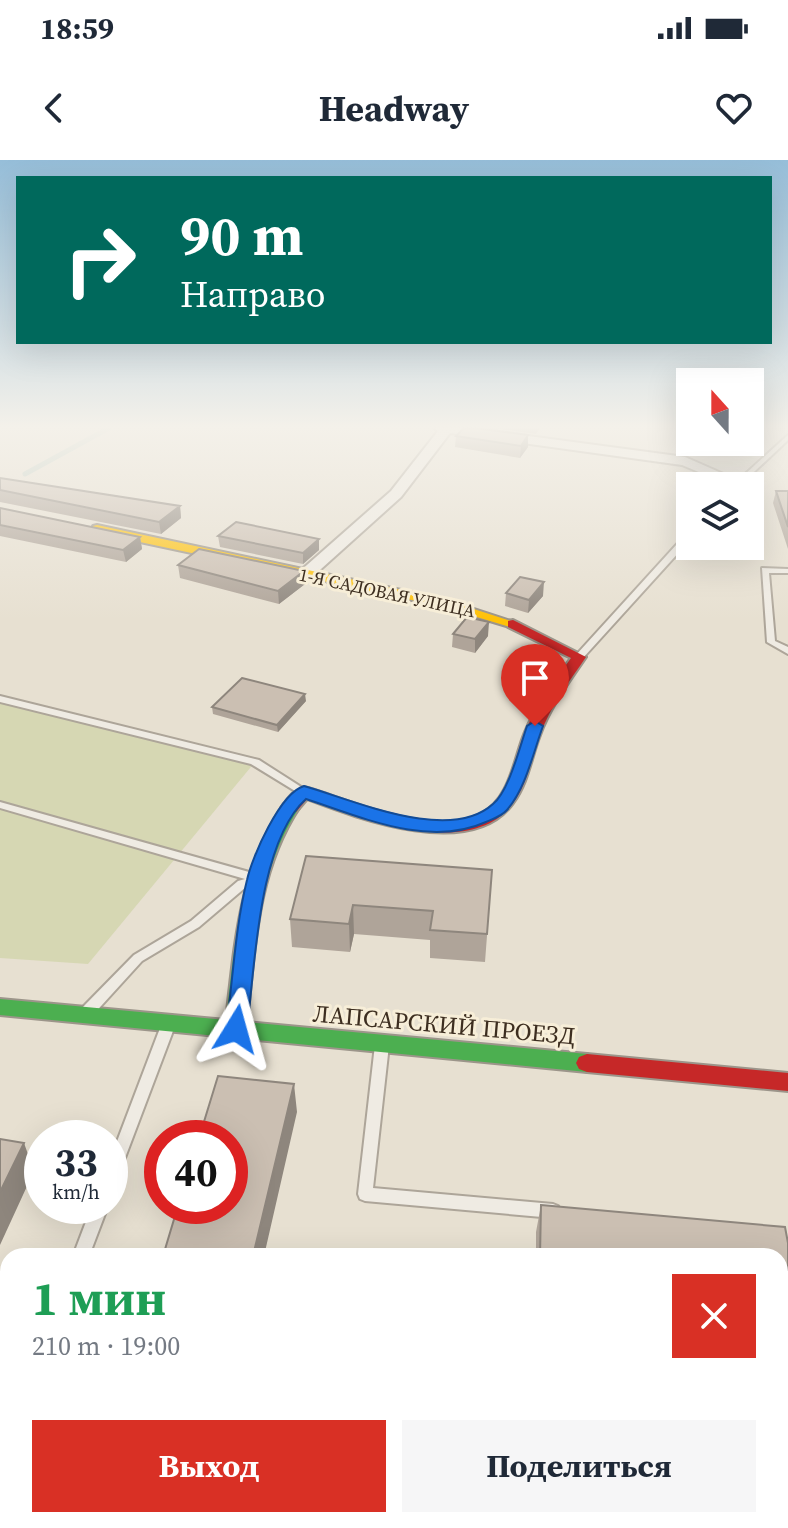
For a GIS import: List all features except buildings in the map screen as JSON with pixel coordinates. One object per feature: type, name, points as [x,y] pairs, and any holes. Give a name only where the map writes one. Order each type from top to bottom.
[{"type":"street","points":[[305,575],[398,492]]},
{"type":"street","name":"1-Я САДОВАЯ УЛИЦА","points":[[76,524],[305,575],[399,592],[494,617],[552,640],[579,657]]},
{"type":"street","points":[[236,1029],[256,878],[282,818],[304,792],[384,819],[426,826],[451,826],[489,816],[499,809],[511,790],[535,726],[579,657]]},
{"type":"street","name":"ЛАПСАРСКИЙ ПРОЕЗД","points":[[0,1007],[788,1082]]},
{"type":"lane","points":[[579,657],[676,550]]},
{"type":"lane","points":[[788,571],[765,570],[771,642],[788,651]]},
{"type":"lane","points":[[0,699],[255,762],[304,792]]},
{"type":"lane","points":[[0,712],[13,702]]},
{"type":"lane","points":[[0,805],[256,878]]},
{"type":"lane","points":[[83,1016],[138,958],[195,924],[242,884],[256,878]]},
{"type":"lane","points":[[128,1131],[169,1023]]},
{"type":"lane","points":[[382,1044],[365,1194],[569,1213]]},
{"type":"lane","points":[[84,1248],[93,1224]]},
{"type":"green space","points":[[0,699],[255,762],[88,964],[0,958]]},
{"type":"traffic: fast","points":[[236,1029],[245,944],[256,883],[275,830],[290,808]]},
{"type":"traffic: fast","points":[[0,1007],[587,1063]]},
{"type":"traffic: slow","points":[[97,529],[443,603],[513,624]]},
{"type":"traffic: jam","points":[[290,808],[304,792],[375,816],[430,826],[456,826],[480,821],[499,809],[512,791],[541,716],[579,657],[513,624]]},
{"type":"traffic: jam","points":[[587,1063],[788,1082]]},
{"type":"route","points":[[236,1029],[256,878],[282,818],[294,800],[304,792],[384,819],[426,826],[470,822],[499,809],[511,790],[535,726]]}]
